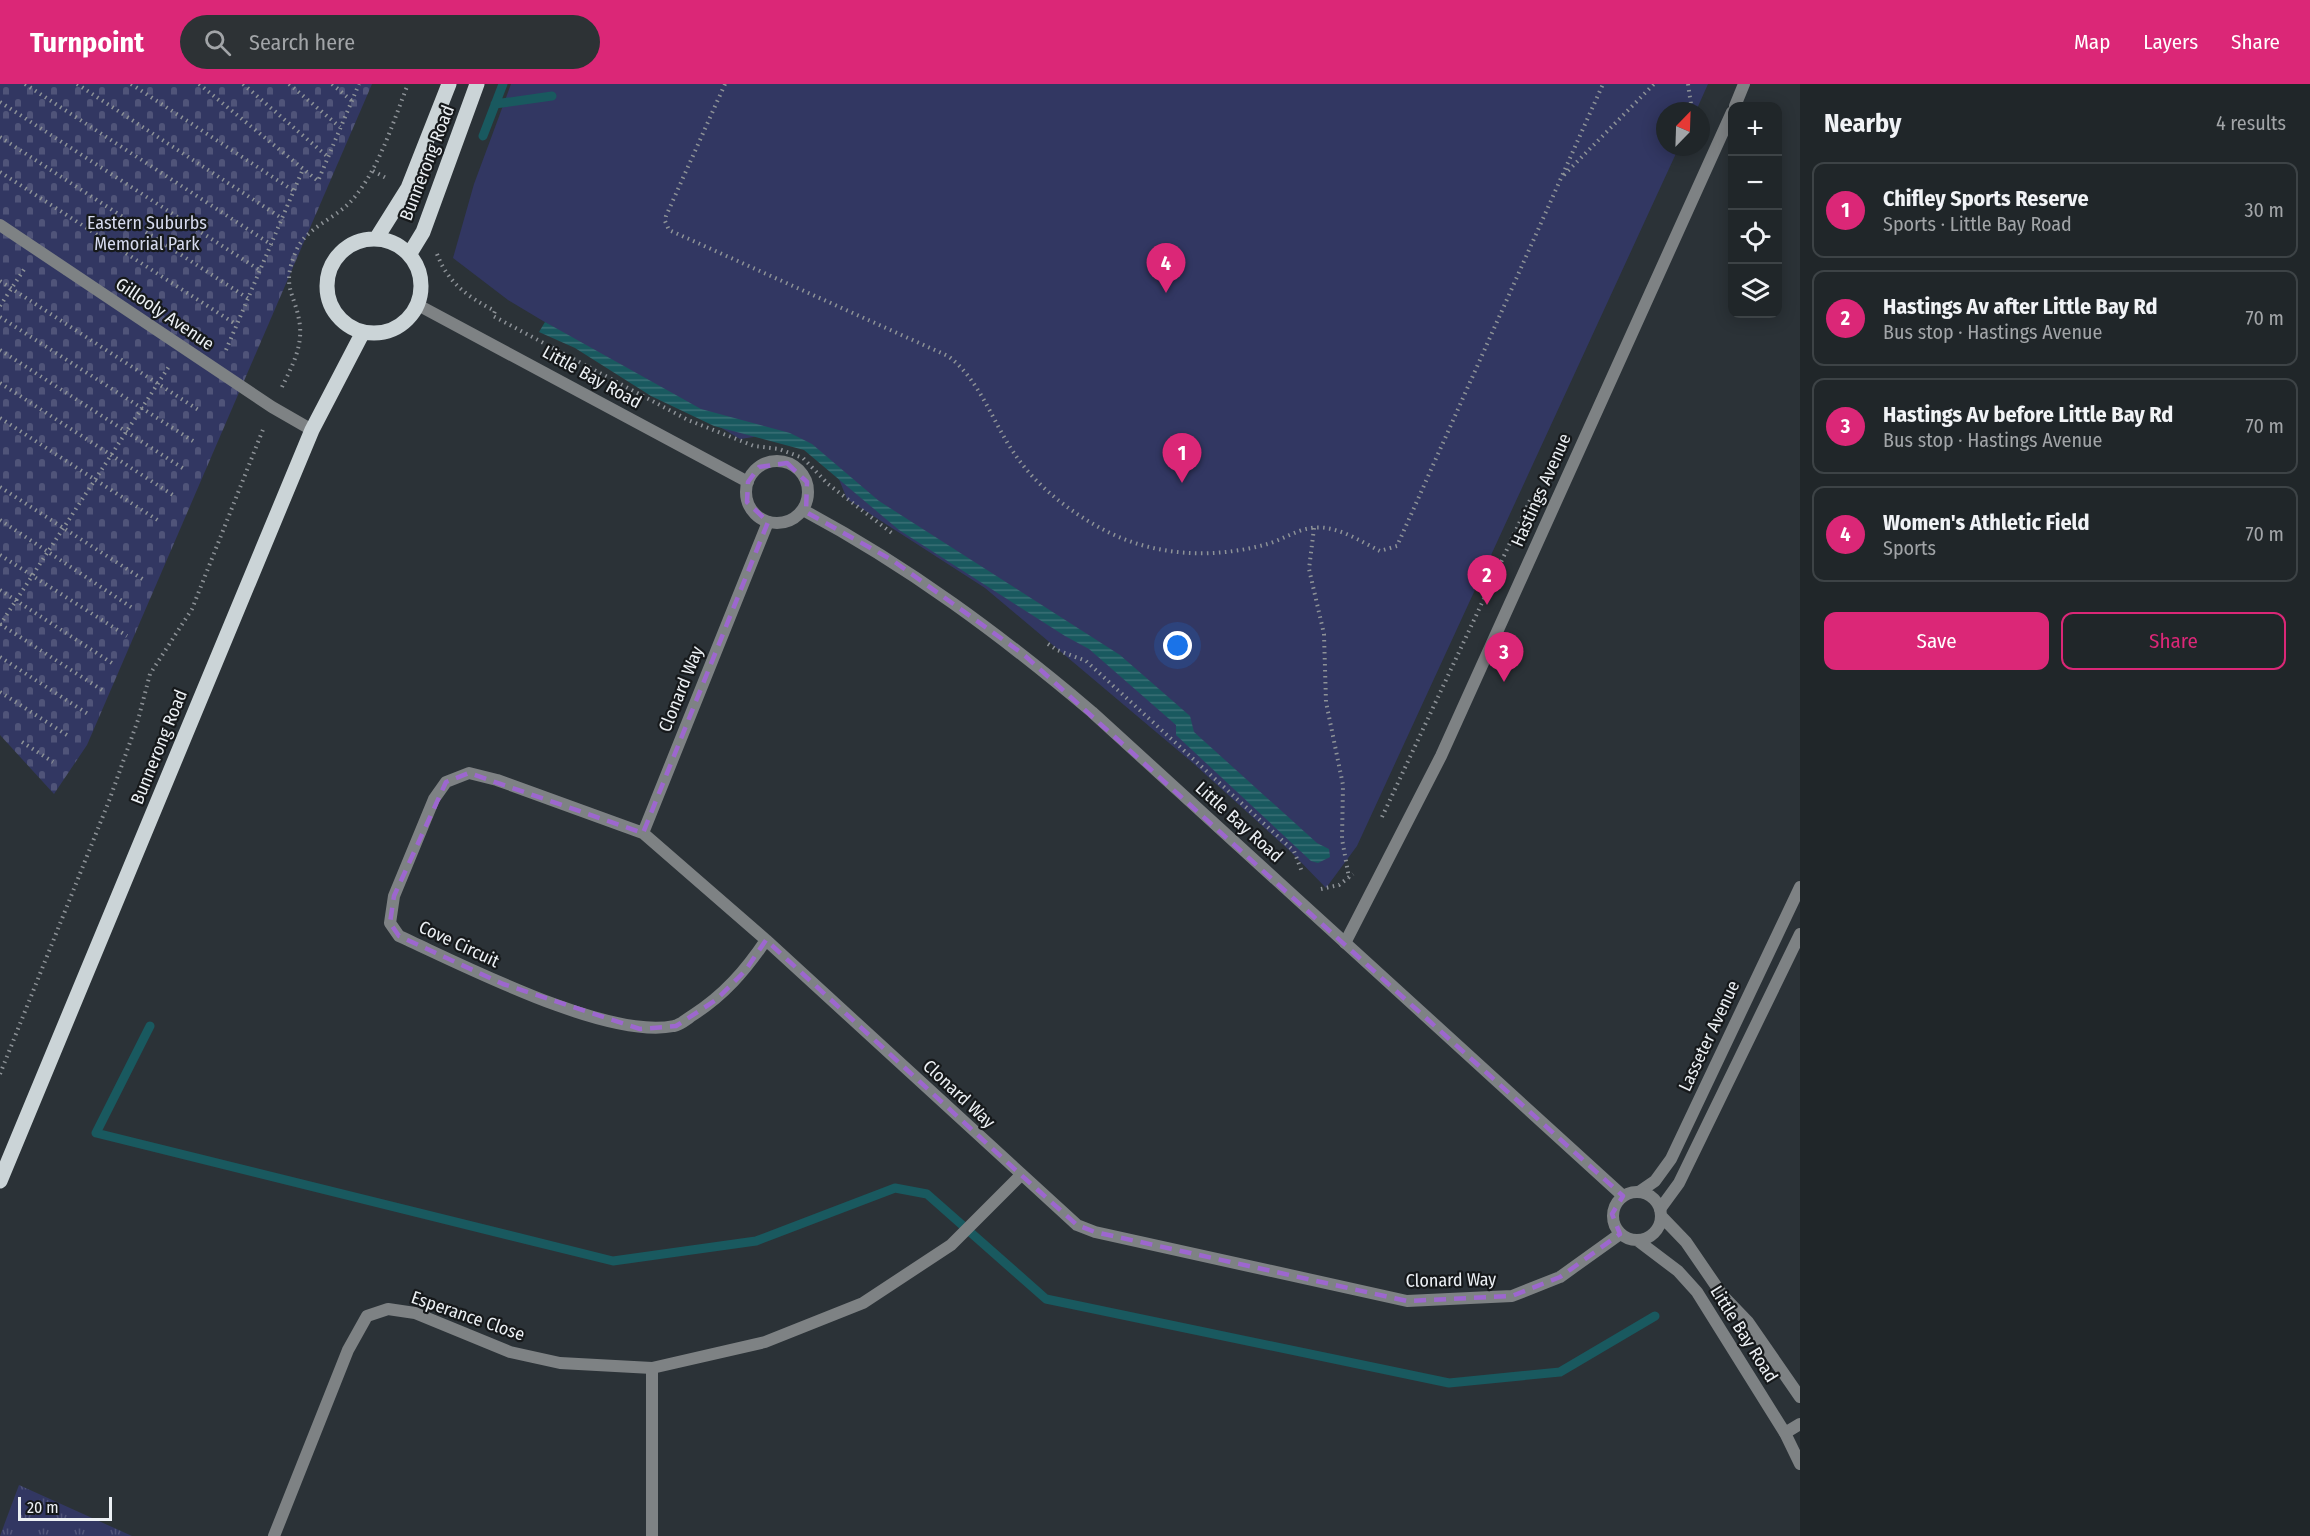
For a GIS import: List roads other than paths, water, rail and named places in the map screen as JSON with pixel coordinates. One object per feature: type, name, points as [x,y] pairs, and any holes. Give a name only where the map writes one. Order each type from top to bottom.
[{"type":"main road","name":"Bunnerong Road","points":[[376,239],[408,188],[449,84]]},
{"type":"main road","name":"Bunnerong Road","points":[[410,255],[423,232],[477,84]]},
{"type":"main road","points":[[376,239],[389,241],[410,255],[421,279],[418,305],[401,326],[376,334],[349,326],[337,316],[330,303],[327,287],[329,272],[336,258],[347,248],[361,241],[376,239]]},
{"type":"main road","name":"Bunnerong Road","points":[[0,1181],[312,430],[363,332]]},
{"type":"street","points":[[1737,102],[1744,84]]},
{"type":"street","name":"Hastings Avenue","points":[[1345,943],[1441,756],[1728,121]]},
{"type":"street","name":"Gillooly Avenue","points":[[0,225],[272,407],[312,430]]},
{"type":"street","name":"Little Bay Road","points":[[418,305],[747,482]]},
{"type":"street","points":[[768,462],[787,462],[802,474],[807,482],[807,502],[803,510],[787,522],[768,522],[752,510],[746,492],[747,482],[759,467],[768,462]]},
{"type":"street","name":"Little Bay Road","points":[[803,510],[892,560],[1023,654],[1092,712],[1623,1196]]},
{"type":"street","name":"Clonard Way","points":[[768,522],[643,832],[766,940],[1077,1225],[1095,1232],[1407,1301],[1512,1296],[1560,1277],[1620,1234]]},
{"type":"street","name":"Cove Circuit","points":[[643,832],[469,772],[446,782],[434,799],[394,896],[390,923],[399,936],[503,984],[573,1011],[640,1029],[676,1026],[716,1000],[745,971],[766,940]]},
{"type":"street","name":"Lasseter Avenue","points":[[1639,1192],[1655,1181],[1671,1159],[1800,887]]},
{"type":"street","name":"Lasseter Avenue","points":[[1661,1212],[1679,1183],[1800,934]]},
{"type":"street","name":"Esperance Close","points":[[274,1536],[348,1350],[367,1316],[388,1309],[415,1313],[510,1352],[560,1363],[652,1368],[765,1342],[863,1303],[951,1245],[1022,1175]]},
{"type":"street","points":[[1639,1192],[1652,1197],[1661,1212],[1656,1231],[1646,1239],[1637,1240],[1620,1234],[1612,1214],[1616,1203],[1623,1196],[1639,1192]]},
{"type":"street","name":"Little Bay Road","points":[[1661,1212],[1686,1242],[1723,1296],[1748,1322],[1800,1397]]},
{"type":"street","name":"Little Bay Road","points":[[1637,1240],[1678,1271],[1697,1292],[1785,1433],[1800,1464]]},
{"type":"street","points":[[652,1368],[652,1536]]},
{"type":"street","points":[[1785,1433],[1800,1424]]},
{"type":"waterway","points":[[483,136],[503,84]]},
{"type":"waterway","points":[[495,104],[552,96]]},
{"type":"waterway","points":[[150,1026],[96,1133],[613,1261],[756,1241],[895,1188],[927,1194],[1046,1299],[1449,1383],[1560,1372],[1655,1316]]},
{"type":"place","name":"Women's Athletic Field","points":[[1166,293]]},
{"type":"place","name":"Chifley Sports Reserve","points":[[1182,483]]},
{"type":"place","name":"Hastings Av after Little Bay Rd","points":[[1487,605]]},
{"type":"place","name":"Hastings Av before Little Bay Rd","points":[[1504,682]]},
{"type":"park label","name":"Eastern Suburbs Memorial Park","points":[[147,233]]}]
